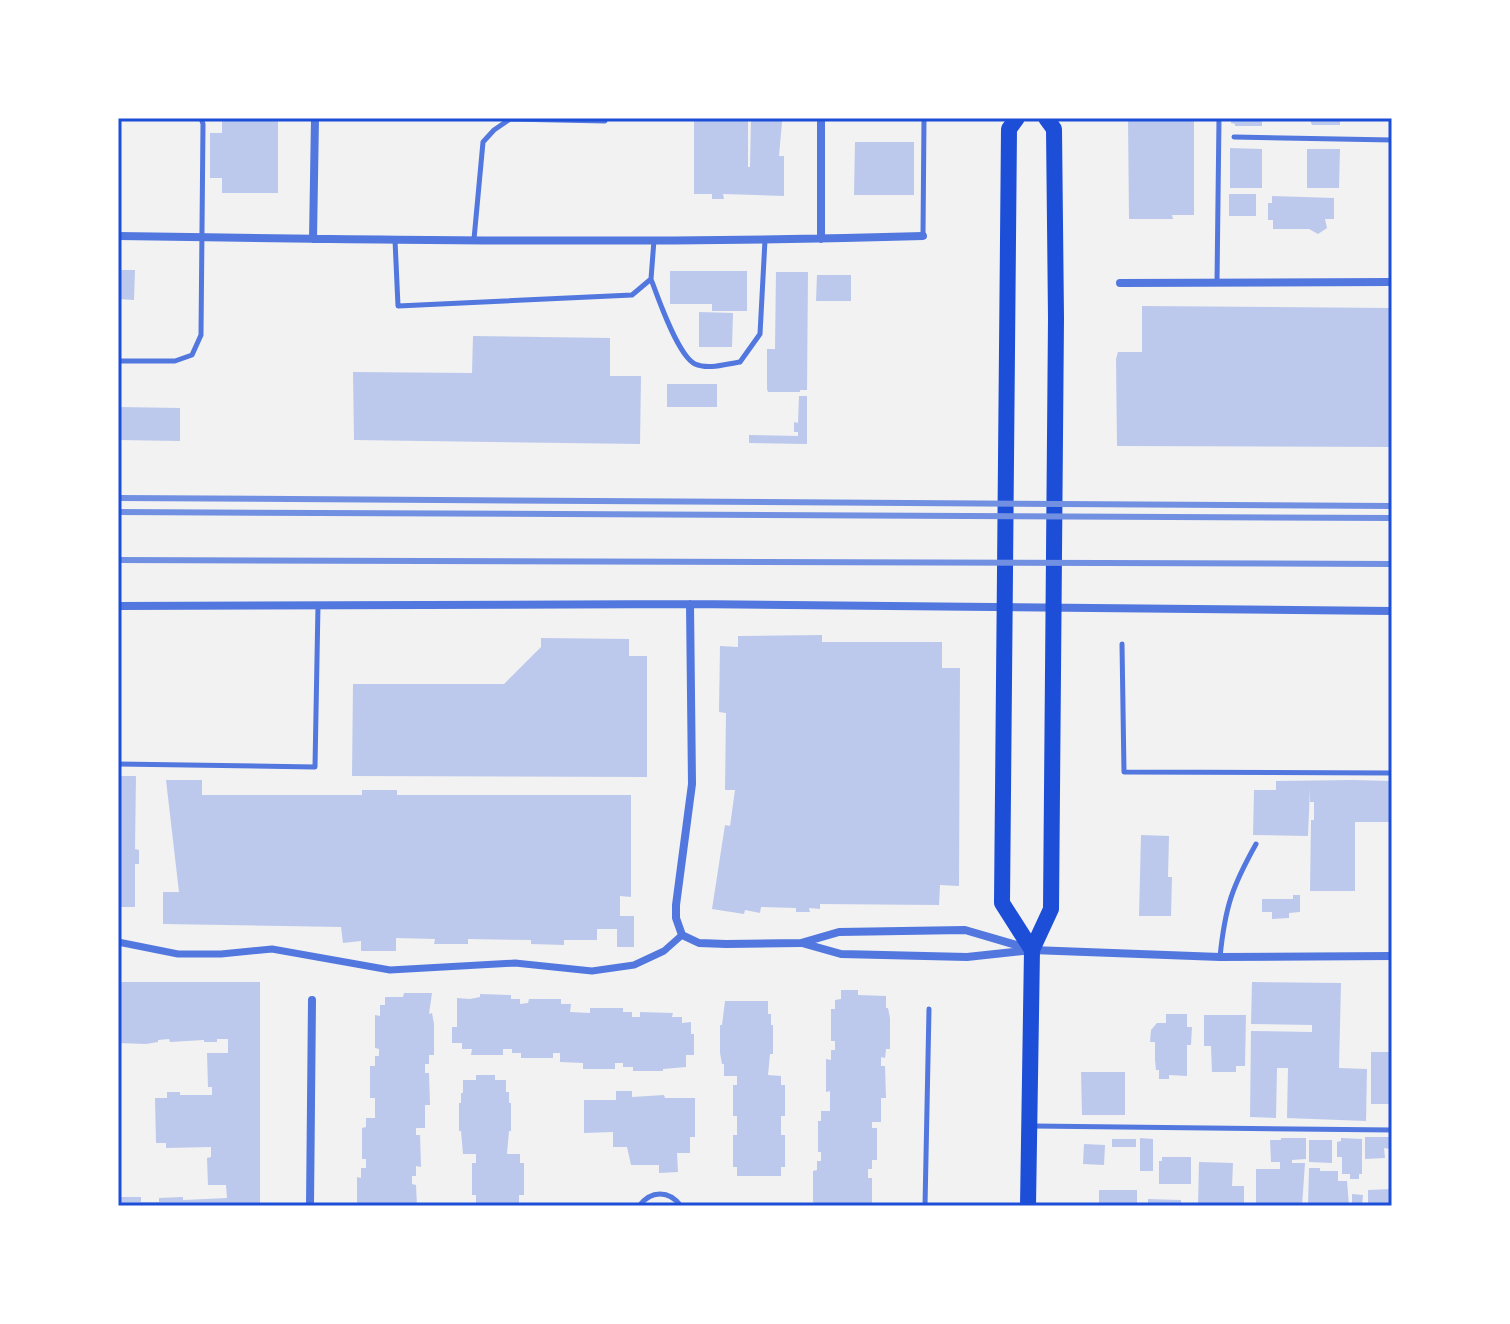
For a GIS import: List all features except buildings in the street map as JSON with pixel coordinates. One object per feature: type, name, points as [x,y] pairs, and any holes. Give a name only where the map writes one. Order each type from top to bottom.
[{"type":"main road","points":[[1017,118],[1009,129],[1002,903],[1032,950]]},
{"type":"main road","points":[[1028,1206],[1032,950],[1051,909],[1056,318],[1054,129],[1046,118]]},
{"type":"street","points":[[313,239],[315,118]]},
{"type":"street","points":[[821,118],[821,239]]},
{"type":"street","points":[[118,236],[395,240],[923,236]]},
{"type":"street","points":[[1120,283],[1392,282]]},
{"type":"street","points":[[690,604],[692,784],[676,905],[676,918],[682,935],[699,943],[801,943],[841,954],[967,957],[1032,950],[1220,957],[1392,956]]},
{"type":"street","points":[[118,606],[690,604],[1392,611]]},
{"type":"street","points":[[801,943],[839,932],[965,930],[1032,950]]},
{"type":"street","points":[[118,942],[178,954],[272,949],[390,970],[515,963],[592,971],[634,965],[664,951],[682,935]]},
{"type":"street","points":[[310,1206],[312,1000]]},
{"type":"lane","points":[[118,361],[175,361],[192,355],[201,335],[201,118]]},
{"type":"lane","points":[[923,236],[924,118]]},
{"type":"lane","points":[[1217,283],[1219,118]]},
{"type":"lane","points":[[474,239],[483,142],[494,130],[510,119],[605,121]]},
{"type":"lane","points":[[1234,137],[1392,140]]},
{"type":"lane","points":[[654,239],[651,279],[688,359],[698,366],[740,362],[760,334],[765,239]]},
{"type":"lane","points":[[395,240],[398,306],[632,295],[651,279]]},
{"type":"lane","points":[[118,764],[315,767],[318,605]]},
{"type":"lane","points":[[1122,644],[1124,772],[1392,773]]},
{"type":"lane","points":[[1220,957],[1224,915],[1238,877],[1256,844]]},
{"type":"lane","points":[[925,1206],[929,1009]]},
{"type":"lane","points":[[1029,1126],[1392,1130]]},
{"type":"lane","points":[[639,1206],[646,1197],[661,1193],[676,1199],[681,1206]]},
{"type":"railway","points":[[118,498],[1392,506]]},
{"type":"railway","points":[[118,512],[1392,518]]},
{"type":"railway","points":[[118,560],[1392,564]]}]
